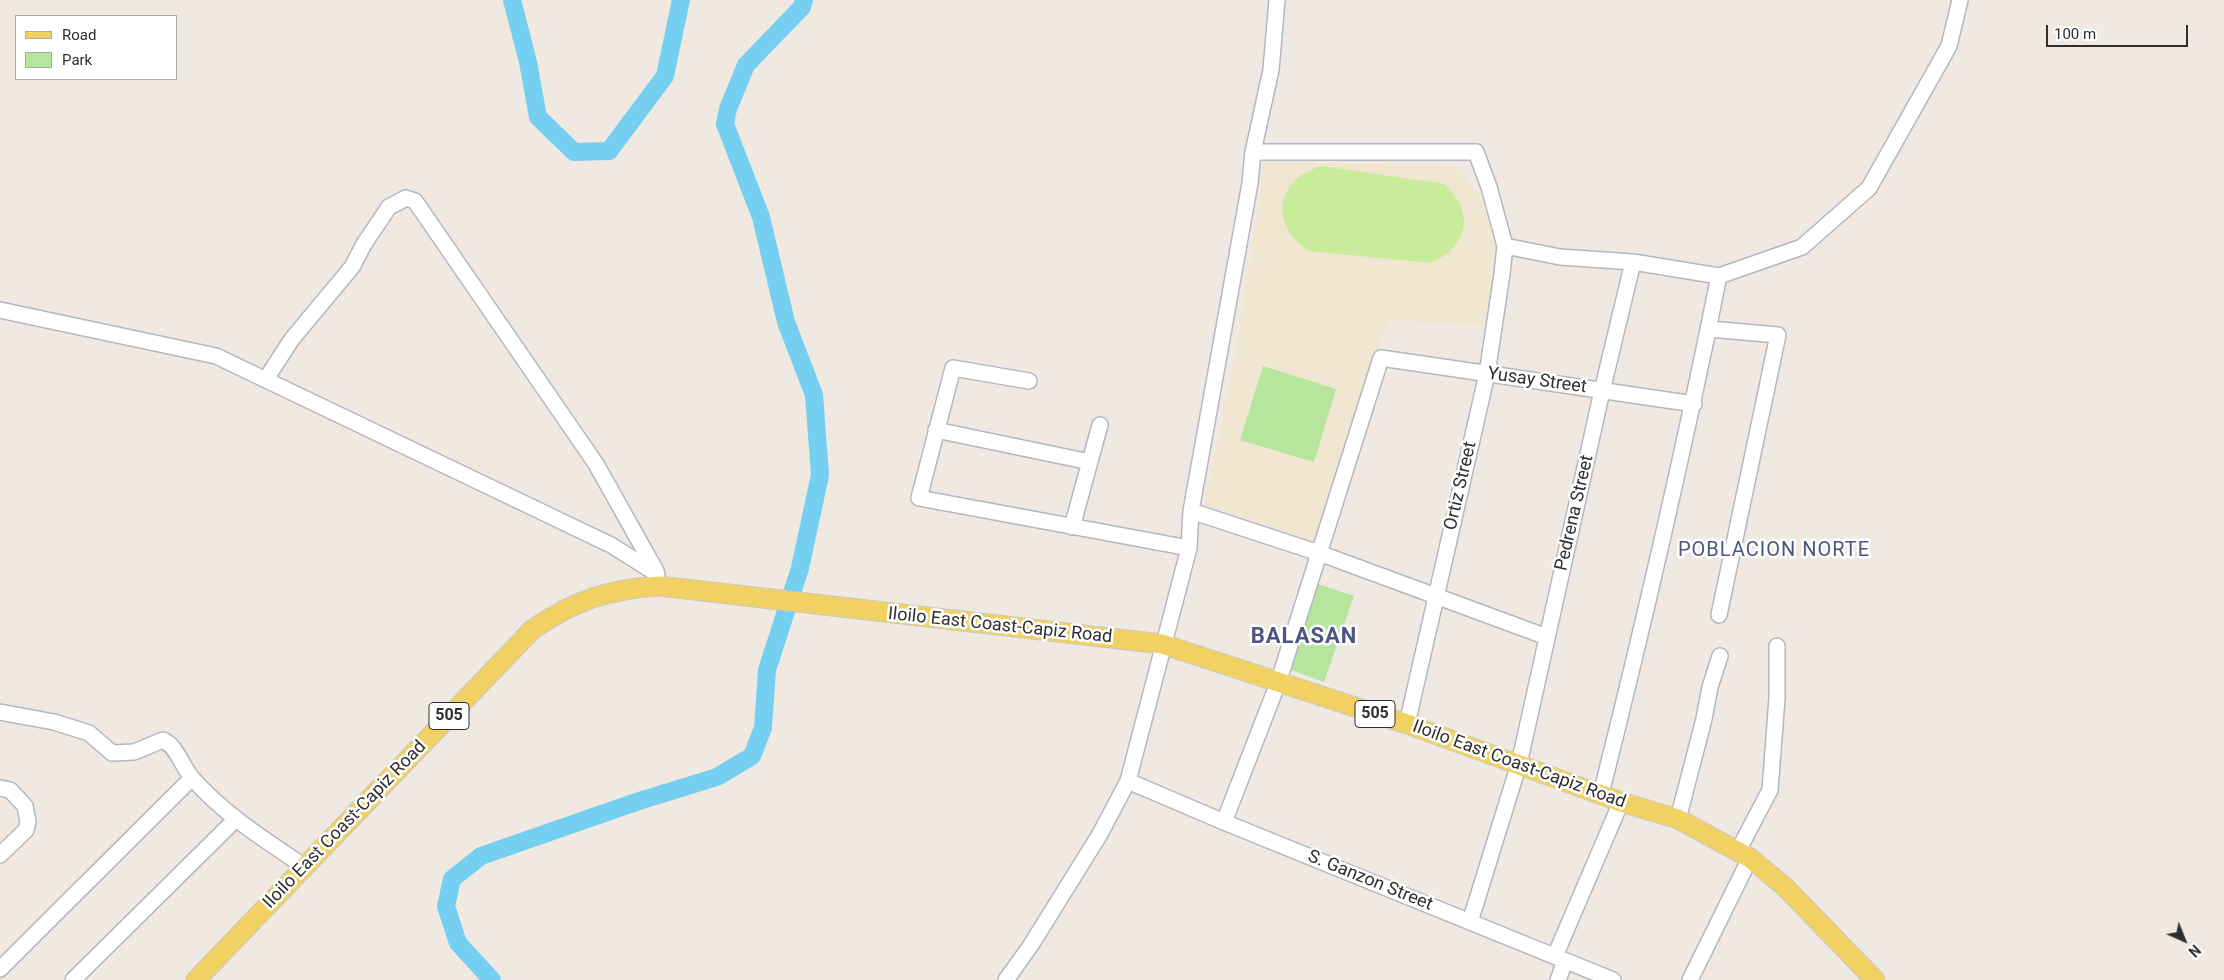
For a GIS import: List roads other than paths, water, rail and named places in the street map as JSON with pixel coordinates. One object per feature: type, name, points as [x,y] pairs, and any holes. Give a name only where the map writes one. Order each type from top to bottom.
[{"type":"main road","name":"Iloilo East Coast-Capiz Road","points":[[196,980],[532,630],[561,611],[596,596],[658,580],[812,605],[1162,644],[1407,724],[1621,802],[1678,819],[1744,855],[1786,888],[1875,980]]},
{"type":"street","points":[[1006,980],[1031,945],[1100,834],[1128,780],[1162,644],[1189,548],[1191,511],[1250,183],[1253,152],[1271,70],[1277,0]]},
{"type":"street","points":[[1253,152],[1476,152],[1489,187],[1505,246],[1560,257],[1633,262],[1719,276],[1802,247],[1869,188],[1949,46],[1960,0]]},
{"type":"street","points":[[266,379],[292,339],[352,267],[364,244],[389,207],[406,198],[416,201],[596,464],[658,580]]},
{"type":"street","name":"Ortiz Street","points":[[1407,724],[1487,374],[1505,246]]},
{"type":"street","name":"Pedrena Street","points":[[1470,922],[1519,764],[1602,391],[1633,262]]},
{"type":"street","points":[[1601,794],[1694,404],[1719,276]]},
{"type":"street","points":[[0,310],[216,356],[611,544],[658,580]]},
{"type":"street","points":[[1709,329],[1778,335],[1719,615]]},
{"type":"street","name":"Yusay Street","points":[[1319,553],[1381,358],[1694,404]]},
{"type":"street","points":[[1029,381],[953,368],[919,498],[1189,548]]},
{"type":"street","points":[[1072,527],[1100,425]]},
{"type":"street","points":[[936,430],[1090,462]]},
{"type":"street","points":[[1191,511],[1319,553],[1547,638]]},
{"type":"street","points":[[1224,822],[1278,683],[1319,553]]},
{"type":"street","points":[[1690,980],[1770,790],[1777,698],[1778,646]]},
{"type":"street","points":[[1678,819],[1704,719],[1710,687],[1720,656]]},
{"type":"street","points":[[0,712],[54,722],[89,733],[112,753],[134,752],[163,740],[170,743],[192,778],[235,820],[305,867]]},
{"type":"street","points":[[0,969],[192,778]]},
{"type":"street","name":"S. Ganzon Street","points":[[1128,780],[1224,822],[1613,980]]},
{"type":"street","points":[[0,788],[10,790],[25,806],[28,822],[26,830],[0,855]]},
{"type":"street","points":[[1558,980],[1560,958],[1621,802]]},
{"type":"street","points":[[73,980],[235,820]]},
{"type":"street","points":[[0,976],[4,980]]},
{"type":"waterway","points":[[512,0],[528,62],[538,117],[574,152],[609,151],[665,76],[681,0]]},
{"type":"waterway","points":[[492,980],[458,943],[446,906],[452,879],[481,856],[639,801],[717,777],[752,756],[763,728],[767,670],[800,568],[820,475],[814,395],[786,322],[761,217],[725,124],[728,109],[746,65],[802,7],[804,0]]},
{"type":"district","name":"POBLACION NORTE","points":[[1774,551]]},
{"type":"district","name":"BALASAN","points":[[1304,637]]}]
